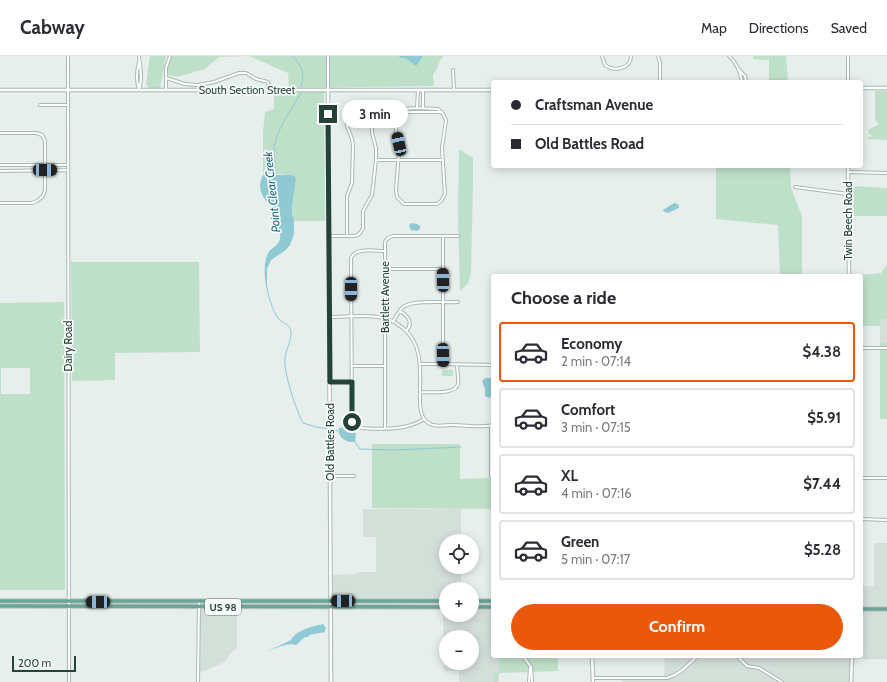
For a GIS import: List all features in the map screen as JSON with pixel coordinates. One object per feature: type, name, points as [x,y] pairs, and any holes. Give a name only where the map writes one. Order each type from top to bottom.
[{"type":"main road","name":"US 98","points":[[0,601],[439,601]]},
{"type":"main road","points":[[479,601],[491,601]]},
{"type":"main road","name":"US 98","points":[[0,606],[439,607]]},
{"type":"main road","points":[[479,607],[491,607]]},
{"type":"main road","points":[[863,609],[887,609]]},
{"type":"street","name":"Dairy Road","points":[[68,56],[69,682]]},
{"type":"street","points":[[139,56],[141,79],[139,90]]},
{"type":"street","points":[[166,90],[166,68],[170,56]]},
{"type":"street","points":[[328,56],[328,90]]},
{"type":"street","points":[[602,56],[605,65],[612,68],[626,67],[630,63],[631,56]]},
{"type":"street","points":[[658,56],[660,63],[660,80]]},
{"type":"street","points":[[730,56],[742,77],[742,80]]},
{"type":"street","points":[[848,56],[848,80]]},
{"type":"street","points":[[454,70],[454,90]]},
{"type":"street","points":[[738,70],[745,76],[746,80]]},
{"type":"street","points":[[166,78],[184,84],[198,85],[214,82],[239,73],[246,73],[268,82],[269,90]]},
{"type":"street","points":[[863,88],[887,88]]},
{"type":"street","name":"South Section Street","points":[[0,90],[491,90]]},
{"type":"street","name":"Old Battles Road","points":[[328,90],[331,682]]},
{"type":"street","points":[[417,108],[418,90]]},
{"type":"street","points":[[422,112],[423,90]]},
{"type":"street","points":[[40,105],[68,105]]},
{"type":"street","points":[[329,236],[347,236],[358,235],[362,230],[363,211],[372,195],[376,148],[372,133],[371,113],[369,110],[362,107],[352,109],[348,112],[347,118],[347,126],[353,145],[352,183],[347,196],[347,236]]},
{"type":"street","points":[[406,108],[422,108],[438,109],[445,117],[446,124],[442,145],[442,160],[446,188],[445,194],[439,203],[430,205],[402,203],[397,197],[396,187],[399,144],[395,123],[399,112],[406,108]]},
{"type":"street","points":[[399,112],[442,112]]},
{"type":"street","points":[[0,133],[36,133],[42,135],[45,141],[45,190],[40,199],[32,203],[0,203]]},
{"type":"street","points":[[376,160],[442,160]]},
{"type":"street","points":[[0,165],[68,165]]},
{"type":"street","name":"Twin Beech Road","points":[[848,168],[849,274]]},
{"type":"street","points":[[0,171],[68,170]]},
{"type":"street","points":[[848,172],[887,173]]},
{"type":"street","points":[[796,187],[848,194]]},
{"type":"street","name":"Bartlett Avenue","points":[[385,428],[384,245],[386,240],[393,236],[458,236]]},
{"type":"street","points":[[443,236],[443,364]]},
{"type":"street","points":[[384,251],[359,251],[353,255],[351,261],[351,419],[353,423],[360,428],[400,428],[414,425],[424,419]]},
{"type":"street","points":[[385,269],[443,269]]},
{"type":"street","points":[[394,322],[402,307],[414,302],[458,302]]},
{"type":"street","points":[[400,311],[406,315],[410,322],[410,327],[406,331]]},
{"type":"street","points":[[329,317],[372,317],[385,319],[394,322],[406,331],[419,354],[421,412],[424,419],[430,424],[436,426],[491,425]]},
{"type":"street","points":[[863,348],[887,348]]},
{"type":"street","points":[[420,364],[491,364]]},
{"type":"street","points":[[420,392],[448,392],[453,390],[458,384],[457,365]]},
{"type":"street","points":[[352,366],[385,366]]},
{"type":"street","points":[[330,382],[352,382]]},
{"type":"street","points":[[491,471],[491,476]]},
{"type":"street","points":[[330,476],[354,476]]},
{"type":"street","points":[[863,478],[887,478]]},
{"type":"street","points":[[863,520],[887,520]]},
{"type":"street","points":[[198,682],[199,601]]},
{"type":"street","points":[[524,658],[531,667],[531,682]]},
{"type":"street","points":[[592,658],[593,682]]},
{"type":"street","points":[[593,678],[667,678],[689,664],[694,658]]},
{"type":"street","points":[[739,658],[745,665],[759,668],[782,682]]},
{"type":"street","points":[[852,658],[852,682]]},
{"type":"shaded area","points":[[880,319],[887,319],[887,343],[880,343]]},
{"type":"shaded area","points":[[363,509],[461,509],[461,534],[439,534],[439,574],[461,574],[461,582],[439,582],[439,604],[333,604],[332,575],[376,572],[376,537],[363,537]]},
{"type":"shaded area","points":[[874,543],[887,543],[887,659],[853,659],[854,682],[622,682],[622,677],[664,677],[665,658],[863,658],[863,586],[874,586]]},
{"type":"shaded area","points":[[479,604],[491,605],[491,658],[499,658],[499,673],[493,673],[493,682],[459,682],[459,671],[444,671],[479,670],[479,630],[443,630],[443,622],[479,622]]},
{"type":"shaded area","points":[[197,609],[237,609],[237,648],[229,655],[225,662],[197,674]]},
{"type":"green space","points":[[150,56],[166,56],[160,88],[149,88],[146,84]]},
{"type":"green space","points":[[171,56],[245,56],[219,57],[205,69],[177,77],[168,75],[168,67]]},
{"type":"green space","points":[[249,56],[444,56],[440,60],[433,75],[434,86],[289,88],[288,73]]},
{"type":"green space","points":[[753,56],[786,56],[788,80],[769,80],[769,60],[753,59]]},
{"type":"green space","points":[[875,91],[887,91],[887,140],[867,139],[868,137],[873,136],[869,134],[868,130],[878,125],[875,120]]},
{"type":"green space","points":[[274,92],[324,92],[325,221],[294,221],[292,205],[296,178],[280,174],[263,175],[263,133],[265,112],[274,109]]},
{"type":"green space","points":[[459,149],[473,158],[471,273],[468,283],[460,291],[458,218]]},
{"type":"green space","points":[[716,168],[790,168],[791,188],[802,216],[802,274],[780,274],[778,225],[716,219]]},
{"type":"green space","points":[[852,186],[887,188],[887,216],[852,216]]},
{"type":"green space","points":[[71,262],[199,262],[200,352],[115,353],[115,380],[72,381]]},
{"type":"green space","points":[[887,264],[887,319],[880,319],[880,326],[863,326],[863,275],[881,273]]},
{"type":"green space","points":[[64,302],[65,590],[0,590],[0,303]],"holes":[[[1,368],[30,368],[30,394],[1,394]]]},
{"type":"green space","points":[[880,343],[887,343],[887,419],[880,419]]},
{"type":"green space","points":[[442,370],[453,370],[453,376],[442,376]]},
{"type":"green space","points":[[372,444],[460,444],[460,479],[491,478],[491,509],[372,508]]},
{"type":"green space","points":[[499,658],[558,658],[558,671],[499,673]]},
{"type":"green space","points":[[493,673],[499,673],[498,682],[493,682]]},
{"type":"water","points":[[399,56],[423,56],[417,65],[415,65],[405,58],[400,58]]},
{"type":"water","points":[[263,175],[290,175],[296,178],[292,207],[294,234],[290,245],[286,250],[271,260],[267,269],[266,284],[265,268],[268,253],[278,243],[280,236],[277,217],[261,193],[260,182]]},
{"type":"water","points":[[674,203],[678,204],[679,208],[668,213],[663,211],[663,210]]},
{"type":"water","points":[[411,223],[420,226],[420,229],[417,231],[411,230],[409,226]]},
{"type":"water","points":[[485,378],[491,378],[491,397],[489,398],[485,396],[485,389],[482,381]]},
{"type":"water","points":[[347,426],[356,433],[355,442],[348,442],[339,434],[339,428]]},
{"type":"water","points":[[323,624],[326,628],[325,632],[309,635],[296,645],[285,645],[266,652],[291,640],[301,631]]},
{"type":"waterway","points":[[293,56],[303,73],[301,86]]},
{"type":"waterway","name":"Point Clear Creek","points":[[276,175],[274,150],[277,137],[280,129],[302,92]]},
{"type":"waterway","name":"Point Clear Creek","points":[[266,283],[270,302],[276,315],[280,320],[288,325],[291,331],[291,338],[285,358],[285,364],[291,390],[300,417],[303,423],[328,429]]},
{"type":"waterway","points":[[332,429],[338,431]]},
{"type":"waterway","points":[[355,442],[360,449],[394,450],[461,447]]},
{"type":"route","points":[[328,114],[330,382],[352,382],[352,422]]}]
